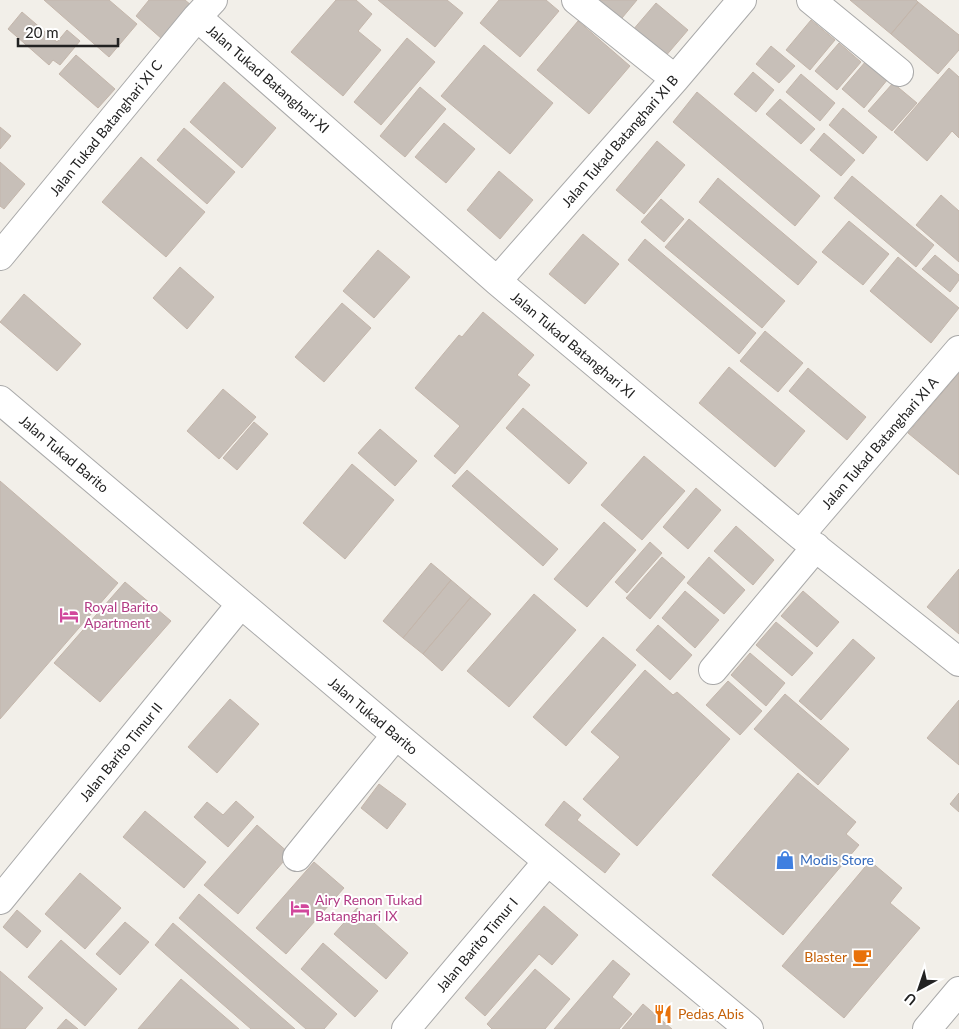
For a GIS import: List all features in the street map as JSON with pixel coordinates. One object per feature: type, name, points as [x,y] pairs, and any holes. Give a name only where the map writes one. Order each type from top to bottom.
[{"type":"street","points":[[576,0],[675,80]]},
{"type":"street","name":"Jalan Tukad Batanghari XI B","points":[[497,281],[675,80],[742,0]]},
{"type":"street","points":[[811,0],[899,72]]},
{"type":"street","name":"Jalan Tukad Batanghari XI C","points":[[0,256],[205,8]]},
{"type":"street","name":"Jalan Tukad Batanghari XI","points":[[205,8],[497,281],[808,541],[959,662]]},
{"type":"street","name":"Jalan Tukad Batanghari XI A","points":[[713,670],[808,541],[959,350]]},
{"type":"street","name":"Jalan Tukad Barito","points":[[0,400],[547,862],[749,1029]]},
{"type":"street","name":"Jalan Barito Timur II","points":[[0,900],[241,604]]},
{"type":"street","points":[[297,857],[396,735]]},
{"type":"street","name":"Jalan Barito Timur I","points":[[406,1029],[547,862]]},
{"type":"street","points":[[927,1029],[959,991]]},
{"type":"building","points":[[44,0],[109,0],[137,24],[109,57]]},
{"type":"building","points":[[149,0],[185,0],[191,5],[162,39],[136,16]]},
{"type":"building","points":[[336,0],[356,0],[372,14],[358,31],[381,50],[343,96],[291,52]]},
{"type":"building","points":[[378,0],[447,0],[463,13],[435,47]]},
{"type":"building","points":[[499,0],[546,0],[559,11],[520,57],[480,23]]},
{"type":"building","points":[[588,0],[637,0],[617,24]]},
{"type":"building","points":[[850,0],[916,0],[918,2],[891,34]]},
{"type":"building","points":[[918,2],[959,35],[959,50],[938,74],[891,34]]},
{"type":"building","points":[[656,3],[688,30],[664,58],[632,31]]},
{"type":"building","points":[[22,12],[57,42],[67,30],[80,41],[60,65],[53,60],[49,65],[8,29]]},
{"type":"building","points":[[811,20],[835,40],[810,70],[786,50]]},
{"type":"building","points":[[578,21],[630,66],[589,114],[537,70]]},
{"type":"building","points":[[407,38],[435,62],[381,125],[354,102]]},
{"type":"building","points":[[839,43],[861,62],[837,90],[815,71]]},
{"type":"building","points":[[484,45],[553,103],[510,154],[441,96]]},
{"type":"building","points":[[771,46],[795,66],[779,83],[756,64]]},
{"type":"building","points":[[76,55],[115,89],[98,108],[59,74]]},
{"type":"building","points":[[866,61],[888,79],[864,108],[842,89]]},
{"type":"building","points":[[949,68],[959,77],[959,138],[952,131],[927,161],[894,132]]},
{"type":"building","points":[[753,72],[774,90],[756,112],[734,94]]},
{"type":"building","points":[[801,74],[835,103],[820,121],[786,92]]},
{"type":"building","points":[[224,82],[276,128],[242,168],[190,122]]},
{"type":"building","points":[[893,83],[917,103],[892,131],[868,111]]},
{"type":"building","points":[[420,87],[446,109],[405,157],[380,136]]},
{"type":"building","points":[[697,92],[820,196],[795,226],[673,122]]},
{"type":"building","points":[[780,99],[815,129],[801,144],[766,114]]},
{"type":"building","points":[[843,108],[877,137],[863,154],[829,125]]},
{"type":"building","points":[[444,123],[475,149],[446,183],[415,157]]},
{"type":"building","points":[[0,127],[11,136],[0,149]]},
{"type":"building","points":[[184,128],[235,172],[207,204],[157,160]]},
{"type":"building","points":[[824,133],[855,160],[841,176],[810,150]]},
{"type":"building","points":[[657,141],[685,165],[644,214],[616,190]]},
{"type":"building","points":[[141,157],[205,212],[166,257],[102,202]]},
{"type":"building","points":[[0,162],[25,184],[4,209],[0,206]]},
{"type":"building","points":[[499,171],[533,200],[500,239],[467,210]]},
{"type":"building","points":[[852,176],[934,245],[916,267],[834,198]]},
{"type":"building","points":[[718,178],[817,262],[798,285],[699,202]]},
{"type":"building","points":[[941,195],[959,211],[959,262],[916,225]]},
{"type":"building","points":[[661,199],[684,219],[664,242],[641,222]]},
{"type":"building","points":[[689,219],[785,301],[762,328],[665,247]]},
{"type":"building","points":[[849,221],[889,254],[863,285],[822,252]]},
{"type":"building","points":[[583,234],[619,264],[585,304],[549,274]]},
{"type":"building","points":[[645,239],[756,333],[739,354],[628,260]]},
{"type":"building","points":[[378,250],[410,277],[374,318],[343,291]]},
{"type":"building","points":[[935,255],[959,275],[959,280],[950,292],[922,269]]},
{"type":"building","points":[[898,257],[959,308],[931,343],[870,291]]},
{"type":"building","points":[[180,267],[214,297],[187,329],[153,298]]},
{"type":"building","points":[[24,294],[81,344],[57,371],[0,322]]},
{"type":"building","points":[[342,303],[371,328],[324,382],[295,357]]},
{"type":"building","points":[[483,312],[534,355],[517,375],[530,385],[455,474],[434,456],[460,426],[415,388],[459,335],[462,337]]},
{"type":"building","points":[[765,331],[803,363],[778,392],[740,361]]},
{"type":"building","points":[[729,367],[805,431],[775,467],[699,403]]},
{"type":"building","points":[[808,368],[866,417],[847,440],[789,391]]},
{"type":"building","points":[[959,373],[959,475],[908,433]]},
{"type":"building","points":[[223,389],[256,417],[219,459],[187,431]]},
{"type":"building","points":[[523,408],[587,463],[569,484],[506,428]]},
{"type":"building","points":[[254,422],[268,434],[237,470],[223,458]]},
{"type":"building","points":[[380,429],[417,461],[395,486],[358,453]]},
{"type":"building","points":[[644,456],[685,491],[642,540],[601,505]]},
{"type":"building","points":[[352,464],[394,500],[345,559],[303,523]]},
{"type":"building","points":[[467,470],[558,549],[543,566],[452,486]]},
{"type":"building","points":[[0,481],[118,583],[0,719]]},
{"type":"building","points":[[696,488],[721,510],[688,549],[663,527]]},
{"type":"building","points":[[604,522],[636,550],[587,607],[554,579]]},
{"type":"building","points":[[736,526],[774,560],[753,585],[714,551]]},
{"type":"building","points":[[650,542],[662,553],[627,593],[615,582]]},
{"type":"building","points":[[662,557],[685,577],[650,619],[626,598]]},
{"type":"building","points":[[709,557],[745,590],[724,614],[687,583]]},
{"type":"building","points":[[431,563],[451,580],[403,638],[383,621]]},
{"type":"building","points":[[959,569],[959,634],[927,607]]},
{"type":"building","points":[[451,580],[471,597],[423,654],[403,638]]},
{"type":"building","points":[[125,582],[171,621],[100,702],[54,663]]},
{"type":"building","points":[[685,591],[719,620],[695,648],[662,618]]},
{"type":"building","points":[[803,591],[839,622],[817,647],[781,616]]},
{"type":"building","points":[[534,594],[576,630],[509,707],[467,671]]},
{"type":"building","points":[[471,597],[491,614],[442,671],[423,654]]},
{"type":"building","points":[[776,622],[813,653],[792,676],[756,645]]},
{"type":"building","points":[[658,625],[692,655],[670,680],[636,650]]},
{"type":"building","points":[[603,637],[636,665],[566,746],[533,717]]},
{"type":"building","points":[[853,639],[875,658],[821,720],[799,701]]},
{"type":"building","points":[[750,653],[785,683],[766,706],[731,675]]},
{"type":"building","points":[[645,670],[673,695],[677,692],[730,739],[637,846],[583,799],[620,757],[591,732]]},
{"type":"building","points":[[728,681],[762,711],[740,735],[706,705]]},
{"type":"building","points":[[785,694],[849,749],[818,785],[754,729]]},
{"type":"building","points":[[230,699],[259,724],[217,773],[188,747]]},
{"type":"building","points":[[959,700],[959,765],[927,738]]},
{"type":"building","name":"Modis Store","points":[[798,773],[856,822],[846,834],[859,845],[783,935],[712,875]]},
{"type":"building","points":[[379,784],[406,804],[387,829],[361,808]]},
{"type":"building","points":[[959,793],[959,812],[950,804]]},
{"type":"building","points":[[236,801],[254,817],[228,847],[194,817],[207,802],[223,815]]},
{"type":"building","points":[[564,801],[581,815],[577,820],[620,854],[605,873],[545,825]]},
{"type":"building","points":[[145,811],[206,862],[184,888],[123,837]]},
{"type":"building","points":[[257,825],[290,854],[238,914],[204,885]]},
{"type":"building","points":[[870,861],[902,888],[890,903],[920,928],[844,1018],[782,966]]},
{"type":"building","name":"Airy Renon Tukad Batanghari IX","points":[[314,862],[344,888],[286,954],[256,928]]},
{"type":"building","points":[[80,873],[121,908],[85,949],[45,914]]},
{"type":"building","points":[[199,894],[337,1014],[324,1029],[306,1029],[179,918]]},
{"type":"building","points":[[544,906],[578,935],[552,965],[539,954],[485,1016],[465,998]]},
{"type":"building","points":[[357,908],[408,953],[386,979],[334,934]]},
{"type":"building","points":[[17,910],[41,931],[27,948],[3,927]]},
{"type":"building","points":[[125,922],[149,942],[120,975],[96,954]]},
{"type":"building","points":[[173,923],[295,1029],[251,1029],[155,945]]},
{"type":"building","points":[[61,940],[117,989],[85,1026],[28,977]]},
{"type":"building","points":[[323,943],[378,991],[355,1017],[301,969]]},
{"type":"building","points":[[613,960],[630,974],[612,997],[632,1014],[619,1029],[554,1029]]},
{"type":"building","points":[[535,969],[570,999],[545,1029],[492,1029],[487,1024]]},
{"type":"building","points":[[0,971],[43,1008],[25,1029],[0,1029]]},
{"type":"building","points":[[181,979],[239,1029],[138,1029]]},
{"type":"building","points":[[643,1004],[672,1029],[622,1029]]},
{"type":"building","points":[[66,1019],[78,1029],[57,1029]]},
{"type":"place","name":"Royal Barito Apartment","points":[[69,615]]},
{"type":"place","name":"Modis Store","points":[[785,860]]},
{"type":"place","name":"Airy Renon Tukad Batanghari IX","points":[[300,908]]},
{"type":"place","name":"Blaster","points":[[862,957]]},
{"type":"place","name":"Pedas Abis","points":[[663,1014]]}]
